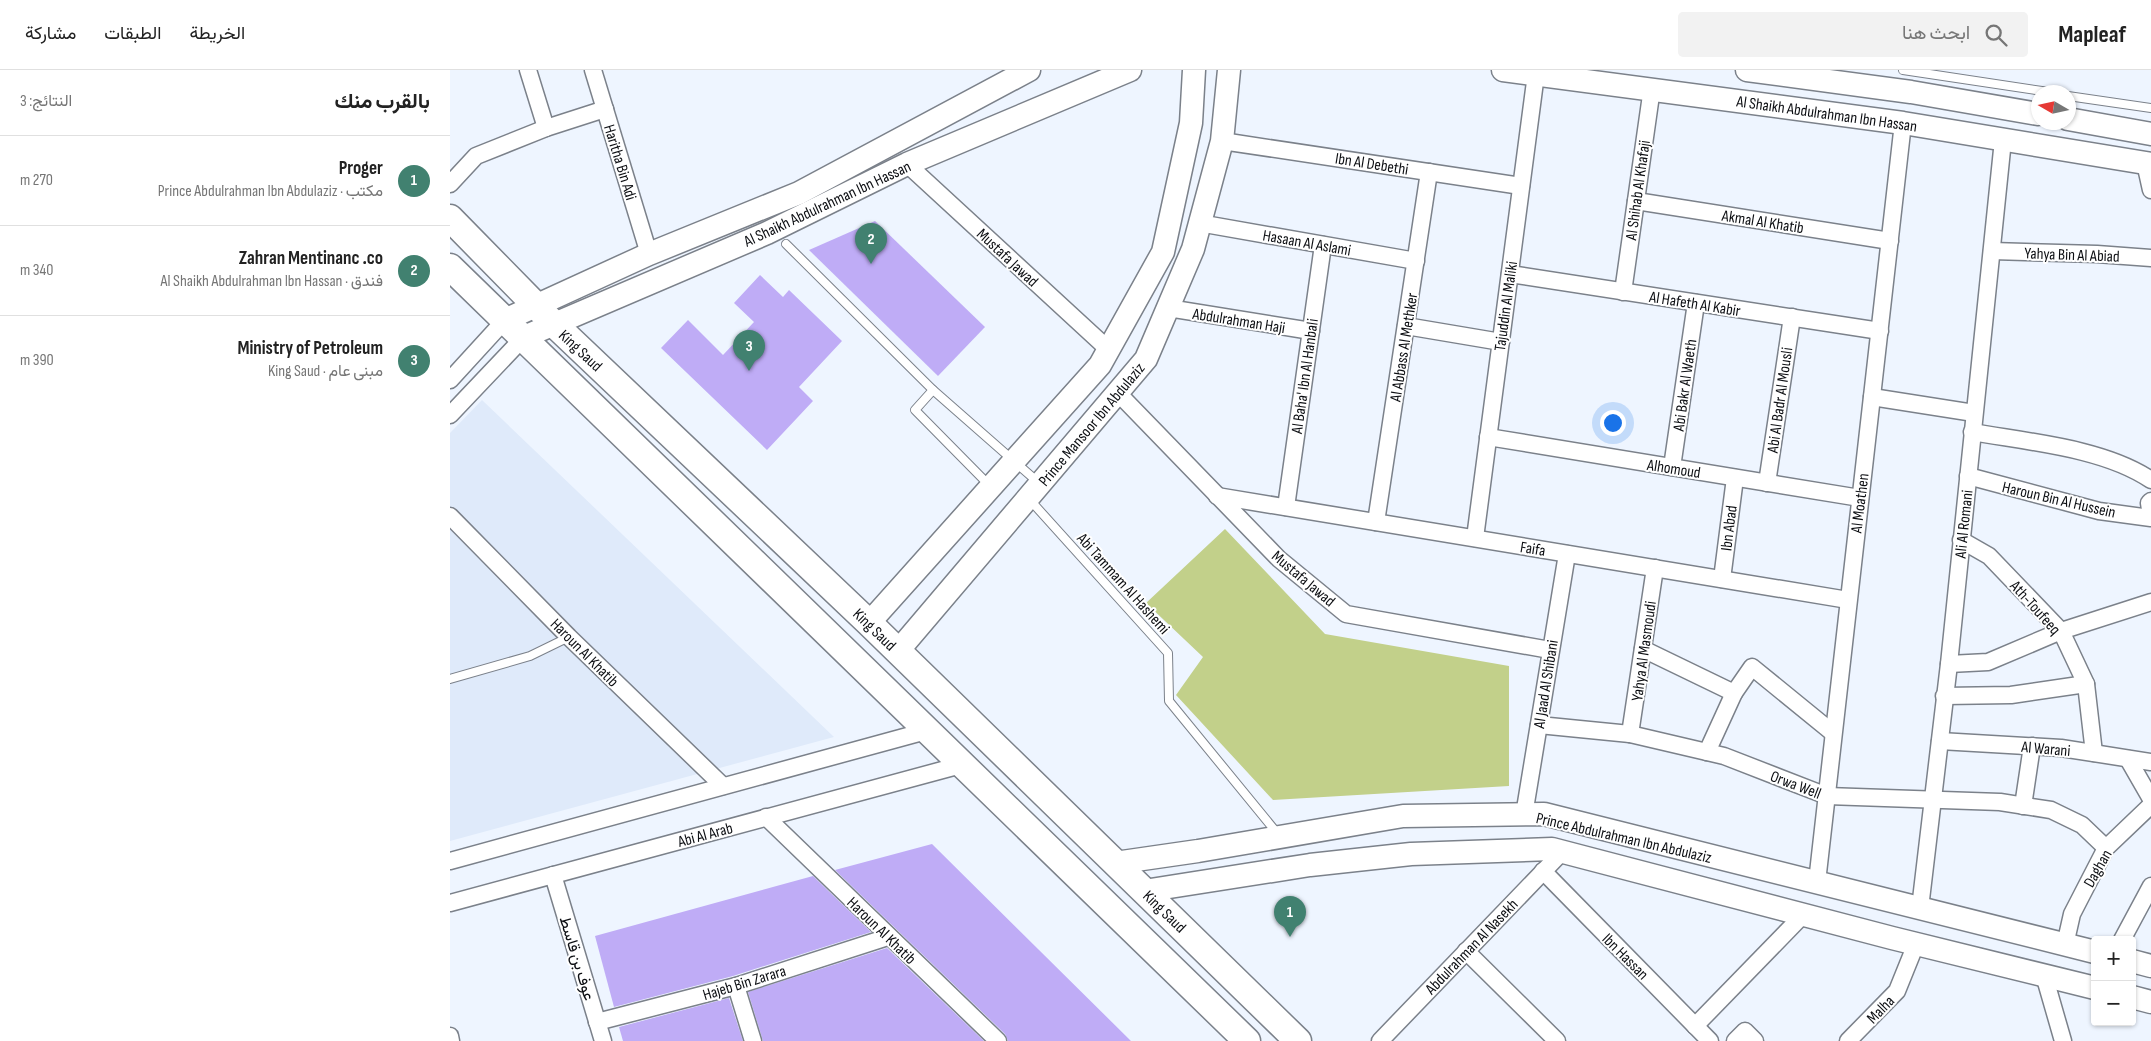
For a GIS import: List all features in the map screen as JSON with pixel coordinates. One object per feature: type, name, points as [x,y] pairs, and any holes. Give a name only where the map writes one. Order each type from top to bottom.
[{"type":"main road","name":"King Saud","points":[[450,218],[535,306],[869,623],[1298,1041]]},
{"type":"main road","name":"King Saud","points":[[450,267],[1247,1041]]},
{"type":"street","points":[[528,70],[546,128]]},
{"type":"street","name":"Haritha Bin Adi","points":[[593,70],[649,254]]},
{"type":"street","name":"Al Shaikh Abdulrahman Ibn Hassan","points":[[505,320],[649,254],[799,193],[1029,70]]},
{"type":"street","name":"Al Shaikh Abdulrahman Ibn Hassan","points":[[524,337],[767,233],[907,164],[1130,70]]},
{"type":"street","name":"Prince Mansoor Ibn Abdulaziz","points":[[869,623],[1100,365],[1163,252],[1191,123],[1194,70]]},
{"type":"street","name":"Prince Mansoor Ibn Abdulaziz","points":[[898,651],[1146,358],[1193,249],[1222,141],[1229,70]]},
{"type":"street","name":"Al Shaikh Abdulrahman Ibn Hassan","points":[[1503,70],[1652,88],[1903,124],[2148,164]]},
{"type":"street","name":"Al Shaikh Abdulrahman Ibn Hassan","points":[[1747,70],[1819,75],[2031,113]]},
{"type":"street","points":[[1748,102],[1751,70]]},
{"type":"street","name":"Tajuddin Al Maliki","points":[[1475,538],[1536,74]]},
{"type":"street","name":"Al Shihab Al Khafaji","points":[[1623,292],[1652,88]]},
{"type":"street","points":[[450,184],[476,156],[546,128],[605,109]]},
{"type":"street","points":[[2076,120],[2151,134]]},
{"type":"street","name":"Al Moathen","points":[[1817,882],[1903,124]]},
{"type":"street","name":"Ali Al Romani","points":[[1920,908],[1949,664],[2003,140]]},
{"type":"street","name":"Ibn Al Debethi","points":[[1222,141],[1521,186]]},
{"type":"street","name":"Mustafa Jawad","points":[[907,164],[1108,350]]},
{"type":"street","points":[[2148,164],[2151,190]]},
{"type":"street","name":"Al Abbass Al Methker","points":[[1376,522],[1429,172]]},
{"type":"street","name":"Akmal Al Khatib","points":[[1636,200],[1890,240]]},
{"type":"street","name":"Hasaan Al Aslami","points":[[1199,223],[1416,261]]},
{"type":"street","name":"Al Baha' Ibn Al Hanbali","points":[[1286,507],[1323,245]]},
{"type":"street","name":"Yahya Bin Al Abiad","points":[[1992,251],[2097,254],[2151,258]]},
{"type":"street","name":"Al Hafeth Al Kabir","points":[[1510,274],[1880,331]]},
{"type":"street","name":"Abi Bakr Al Waeth","points":[[1672,467],[1696,303]]},
{"type":"street","name":"Abdulrahman Haji","points":[[1168,308],[1311,331]]},
{"type":"street","name":"Abi Al Badr Al Mousli","points":[[1767,483],[1792,318]]},
{"type":"street","points":[[450,380],[505,320]]},
{"type":"street","points":[[1406,326],[1501,342]]},
{"type":"street","points":[[450,415],[524,337]]},
{"type":"street","name":"Mustafa Jawad","points":[[1118,393],[1279,559],[1346,614],[1550,650]]},
{"type":"street","points":[[1872,397],[1974,413]]},
{"type":"street","points":[[1972,432],[2085,452],[2140,472],[2151,480]]},
{"type":"street","name":"Alhomoud","points":[[1488,437],[1860,498]]},
{"type":"street","name":"Haroun Bin Al Hussein","points":[[1968,476],[2099,511],[2151,517]]},
{"type":"street","name":"Ibn Abad","points":[[1722,579],[1735,478]]},
{"type":"street","name":"Faifa","points":[[1217,496],[1848,600]]},
{"type":"street","points":[[2151,501],[2149,503],[2151,517]]},
{"type":"street","name":"Haroun Al Khatib","points":[[450,516],[569,637],[723,786]]},
{"type":"street","name":"Ath-Toufeeq","points":[[1961,540],[1989,556],[2061,632],[2086,684],[2094,754]]},
{"type":"street","name":"Al Jaad Al Shibani","points":[[1524,814],[1567,554]]},
{"type":"street","name":"Yahya Al Masmoudi","points":[[1630,734],[1655,568]]},
{"type":"street","points":[[1949,664],[1988,662],[2061,632],[2151,602]]},
{"type":"street","points":[[1643,649],[1734,693]]},
{"type":"street","points":[[1707,752],[1734,693],[1752,667],[1833,733]]},
{"type":"street","points":[[1944,696],[2012,695],[2086,684]]},
{"type":"street","name":"Orwa Well","points":[[1538,725],[1630,734],[1724,756],[1826,796],[1932,802],[2000,802],[2052,810],[2082,825],[2106,848]]},
{"type":"street","points":[[450,861],[926,731]]},
{"type":"street","name":"Al Warani","points":[[1940,741],[2061,748],[2151,762]]},
{"type":"street","points":[[2024,806],[2032,746]]},
{"type":"street","points":[[2128,759],[2151,799]]},
{"type":"street","name":"Abi Al Arab","points":[[450,903],[961,765]]},
{"type":"street","name":"Daghan","points":[[2065,944],[2072,914],[2106,848],[2151,805]]},
{"type":"street","name":"Prince Abdulrahman Ibn Abdulaziz","points":[[1115,862],[1198,851],[1404,816],[1544,814],[2091,951]]},
{"type":"street","name":"Haroun Al Khatib","points":[[766,817],[888,937],[998,1041]]},
{"type":"street","name":"Prince Abdulrahman Ibn Abdulaziz","points":[[1144,891],[1310,865],[1411,854],[1552,849],[1916,944],[2091,987]]},
{"type":"street","points":[[1198,851],[1190,860],[1190,866],[1197,879],[1206,881]]},
{"type":"street","name":"Abdulrahman Al Nasekh","points":[[1380,1041],[1562,852]]},
{"type":"street","points":[[1691,885],[1700,854]]},
{"type":"street","name":"Ibn Hassan","points":[[1543,871],[1710,1041]]},
{"type":"street","name":"عوف بن قاسط","points":[[553,875],[603,1041]]},
{"type":"street","points":[[2124,936],[2151,886]]},
{"type":"street","points":[[1695,1026],[1803,915]]},
{"type":"street","name":"Hajeb Bin Zarara","points":[[597,1022],[736,986],[888,937]]},
{"type":"street","name":"Malha","points":[[1848,1041],[1897,991],[1916,944]]},
{"type":"street","points":[[1466,951],[1557,1041]]},
{"type":"street","points":[[2136,962],[2151,966]]},
{"type":"street","points":[[2044,975],[2063,1041]]},
{"type":"street","points":[[736,986],[753,1041]]},
{"type":"street","points":[[2136,998],[2151,1002]]},
{"type":"street","points":[[450,1036],[451,1041]]},
{"type":"lane","points":[[1903,70],[2031,89]]},
{"type":"lane","points":[[2076,97],[2151,108]]},
{"type":"lane","name":"Abi Tammam Al Hashemi","points":[[786,244],[933,390],[1015,461],[1034,492],[1168,653],[1169,701],[1280,837]]},
{"type":"lane","points":[[933,390],[915,410],[991,487]]},
{"type":"lane","points":[[450,679],[530,656],[569,637]]},
{"type":"shaded area","points":[[482,400],[834,737],[450,841],[450,433]]},
{"type":"green space","points":[[1225,529],[1325,634],[1509,666],[1509,786],[1273,800],[1176,695],[1203,657],[1146,603]]},
{"type":"building","points":[[875,221],[985,327],[938,376],[809,250]]},
{"type":"building","points":[[760,275],[783,297],[789,290],[842,341],[799,387],[813,401],[767,450],[661,348],[688,320],[723,355],[754,322],[734,303]]},
{"type":"building","points":[[932,844],[1131,1041],[1008,1041],[1005,1034],[835,870]]},
{"type":"building","points":[[813,876],[871,932],[733,976],[614,1007],[595,936]]},
{"type":"building","points":[[887,948],[984,1041],[763,1041],[748,992]]},
{"type":"building","points":[[729,998],[743,1041],[623,1041],[619,1027]]},
{"type":"place","name":"Zahran Mentinanc .co","points":[[871,264]]},
{"type":"place","name":"Ministry of Petroleum","points":[[749,371]]},
{"type":"place","name":"Proger","points":[[1290,937]]}]
